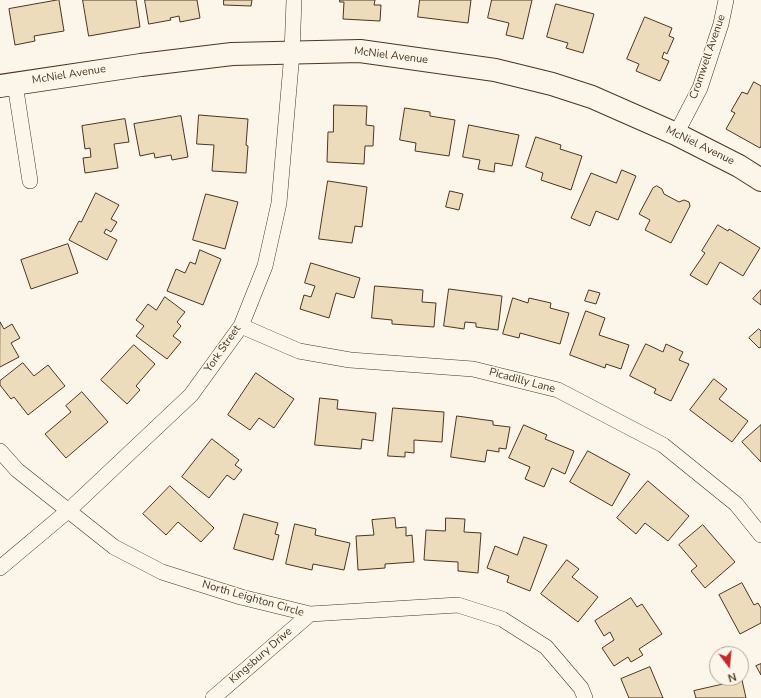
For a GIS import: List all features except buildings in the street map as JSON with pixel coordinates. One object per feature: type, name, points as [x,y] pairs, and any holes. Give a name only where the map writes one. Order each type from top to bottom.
[{"type":"street","name":"York Street","points":[[0,568],[69,510],[191,395],[240,326],[265,266],[279,203],[292,53],[294,0]]},
{"type":"street","name":"Cromwell Avenue","points":[[676,134],[700,88],[721,24],[726,0]]},
{"type":"street","name":"McNiel Avenue","points":[[7,85],[141,65],[232,54],[360,51],[495,70],[552,84],[592,97],[676,134],[739,166],[761,180]]},
{"type":"street","points":[[7,85],[30,181]]},
{"type":"street","name":"Picadilly Lane","points":[[240,326],[299,351],[350,360],[473,369],[558,390],[663,445],[736,504],[761,534]]},
{"type":"street","name":"North Leighton Circle","points":[[0,451],[17,470],[114,547],[162,572],[241,597],[310,614],[458,605],[465,607],[502,619],[546,647],[582,688],[585,698]]},
{"type":"street","name":"Kingsbury Drive","points":[[213,698],[310,614]]}]
